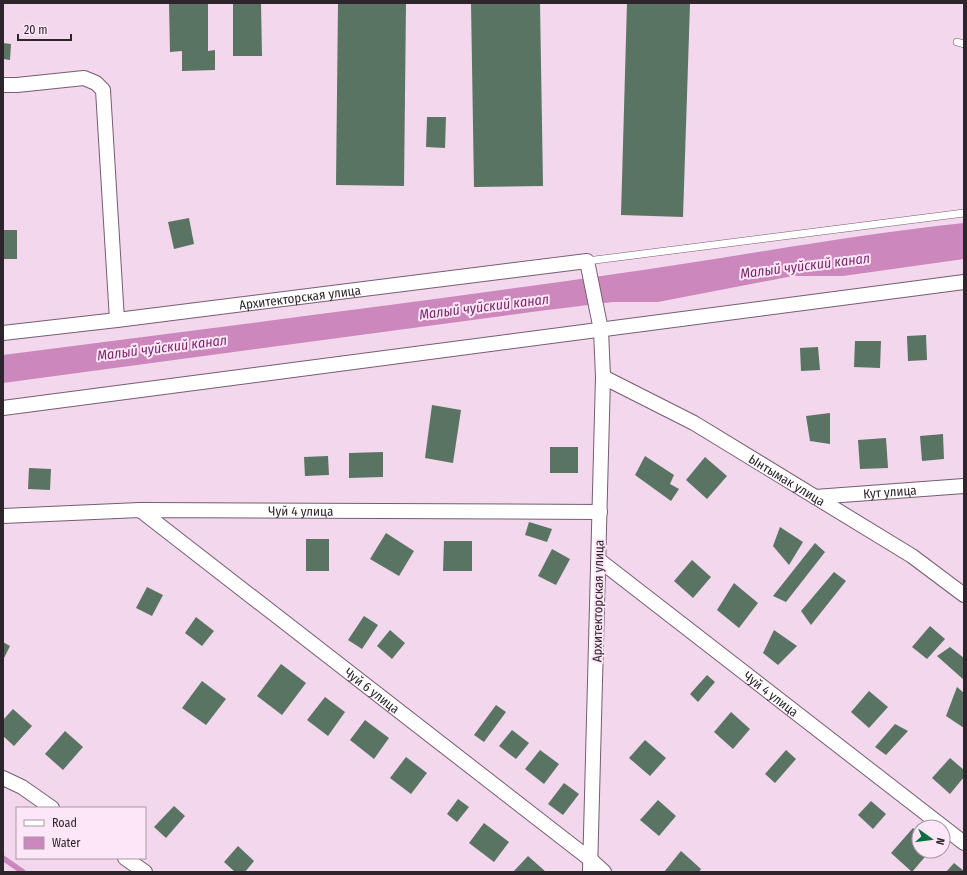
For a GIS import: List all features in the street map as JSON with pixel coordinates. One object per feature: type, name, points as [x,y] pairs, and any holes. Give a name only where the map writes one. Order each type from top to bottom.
[{"type":"street","points":[[3,85],[17,85],[84,78],[96,83],[103,90],[117,320]]},
{"type":"street","name":"Архитекторская улица","points":[[3,332],[588,266],[601,330],[603,377],[591,866]]},
{"type":"street","points":[[3,408],[964,282]]},
{"type":"street","name":"Ынтымак улица","points":[[603,377],[694,423],[912,556],[964,595]]},
{"type":"street","name":"Кут улица","points":[[815,497],[964,486]]},
{"type":"street","name":"Чуй 4 улица","points":[[3,516],[140,510],[600,512]]},
{"type":"street","name":"Чуй 6 улица","points":[[140,510],[591,866],[604,872]]},
{"type":"street","name":"Чуй 4 улица","points":[[599,560],[964,843]]},
{"type":"street","points":[[3,778],[22,787],[51,807]]},
{"type":"street","points":[[126,859],[145,872]]},
{"type":"lane","points":[[588,266],[964,213]]},
{"type":"water","name":"Малый чуйский канал","points":[[964,223],[964,259],[843,276],[793,276],[658,302],[613,302],[539,311],[3,383],[3,355],[467,295],[665,267],[793,246]]},
{"type":"building","points":[[169,3],[208,3],[208,51],[215,50],[215,70],[182,71],[182,51],[170,52]]},
{"type":"building","points":[[233,3],[261,3],[262,56],[233,56]]},
{"type":"building","points":[[338,3],[406,3],[404,186],[336,185]]},
{"type":"building","points":[[471,3],[540,3],[543,186],[474,187]]},
{"type":"building","points":[[627,3],[690,4],[683,217],[621,215]]},
{"type":"building","points":[[3,43],[11,44],[10,60],[3,59]]},
{"type":"building","points":[[427,117],[446,117],[445,148],[426,147]]},
{"type":"building","points":[[189,218],[194,244],[174,249],[168,222]]},
{"type":"building","points":[[3,230],[17,230],[17,259],[3,259]]},
{"type":"building","points":[[926,335],[927,360],[908,361],[907,336]]},
{"type":"building","points":[[855,341],[881,341],[880,368],[854,367]]},
{"type":"building","points":[[818,347],[820,370],[801,371],[800,348]]},
{"type":"building","points":[[432,405],[461,410],[453,463],[425,458]]},
{"type":"building","points":[[830,413],[830,444],[810,441],[806,416]]},
{"type":"building","points":[[943,434],[944,459],[922,461],[920,436]]},
{"type":"building","points":[[886,438],[888,468],[860,469],[858,440]]},
{"type":"building","points":[[550,447],[578,447],[578,473],[550,473]]},
{"type":"building","points":[[383,452],[383,477],[349,478],[349,453]]},
{"type":"building","points":[[328,456],[329,475],[305,476],[304,457]]},
{"type":"building","points":[[645,456],[674,475],[670,484],[679,489],[671,501],[635,475]]},
{"type":"building","points":[[705,457],[727,476],[707,499],[686,480]]},
{"type":"building","points":[[29,468],[51,469],[50,490],[28,489]]},
{"type":"building","points":[[529,522],[552,529],[547,542],[525,535]]},
{"type":"building","points":[[780,527],[803,542],[789,565],[773,546]]},
{"type":"building","points":[[386,533],[414,551],[399,576],[370,559]]},
{"type":"building","points":[[306,539],[329,539],[329,571],[306,571]]},
{"type":"building","points":[[444,541],[472,541],[472,571],[443,571]]},
{"type":"building","points":[[815,543],[825,552],[786,602],[773,596]]},
{"type":"building","points":[[552,549],[570,559],[556,585],[538,576]]},
{"type":"building","points":[[692,560],[711,577],[693,598],[674,581]]},
{"type":"building","points":[[834,572],[846,581],[811,625],[801,611]]},
{"type":"building","points":[[734,583],[758,603],[739,628],[717,610]]},
{"type":"building","points":[[147,587],[163,595],[152,616],[136,608]]},
{"type":"building","points":[[364,616],[378,625],[362,649],[348,640]]},
{"type":"building","points":[[196,617],[214,631],[202,646],[185,633]]},
{"type":"building","points":[[930,626],[945,639],[927,659],[912,647]]},
{"type":"building","points":[[390,630],[405,643],[392,659],[377,646]]},
{"type":"building","points":[[774,630],[797,646],[778,665],[763,653]]},
{"type":"building","points":[[3,642],[10,646],[3,660]]},
{"type":"building","points":[[950,647],[964,658],[964,680],[937,656]]},
{"type":"building","points":[[281,664],[306,683],[282,715],[257,696]]},
{"type":"building","points":[[707,675],[715,682],[698,702],[690,694]]},
{"type":"building","points":[[202,681],[226,699],[206,725],[182,708]]},
{"type":"building","points":[[957,687],[964,693],[964,728],[946,716]]},
{"type":"building","points":[[869,691],[888,707],[869,728],[851,712]]},
{"type":"building","points":[[325,697],[345,712],[328,736],[307,720]]},
{"type":"building","points":[[496,705],[506,712],[484,742],[474,735]]},
{"type":"building","points":[[13,709],[32,726],[14,746],[3,736],[3,720]]},
{"type":"building","points":[[731,712],[750,729],[733,749],[714,732]]},
{"type":"building","points":[[365,720],[389,738],[374,759],[350,740]]},
{"type":"building","points":[[895,724],[908,731],[886,755],[875,747]]},
{"type":"building","points":[[512,730],[529,743],[516,759],[499,746]]},
{"type":"building","points":[[65,731],[83,747],[63,770],[45,754]]},
{"type":"building","points":[[645,740],[666,758],[650,776],[629,758]]},
{"type":"building","points":[[540,750],[559,764],[544,784],[525,769]]},
{"type":"building","points":[[786,750],[796,759],[775,783],[765,774]]},
{"type":"building","points":[[406,757],[427,773],[411,794],[390,778]]},
{"type":"building","points":[[950,758],[964,770],[964,777],[950,794],[932,778]]},
{"type":"building","points":[[564,783],[579,794],[563,815],[548,804]]},
{"type":"building","points":[[458,799],[469,807],[457,822],[447,814]]},
{"type":"building","points":[[658,800],[676,816],[659,836],[640,820]]},
{"type":"building","points":[[871,801],[886,814],[873,829],[858,815]]},
{"type":"building","points":[[174,806],[185,816],[166,838],[154,827]]},
{"type":"building","points":[[484,823],[509,842],[494,862],[469,843]]},
{"type":"building","points":[[911,830],[911,859],[923,859],[912,872],[891,853]]},
{"type":"building","points":[[238,846],[254,861],[245,872],[235,872],[224,862]]},
{"type":"building","points":[[681,851],[701,869],[699,872],[664,872]]},
{"type":"building","points":[[528,856],[546,872],[513,872]]},
{"type":"building","points":[[954,863],[964,871],[964,872],[946,872]]},
{"type":"waterway","points":[[3,858],[23,872]]}]
